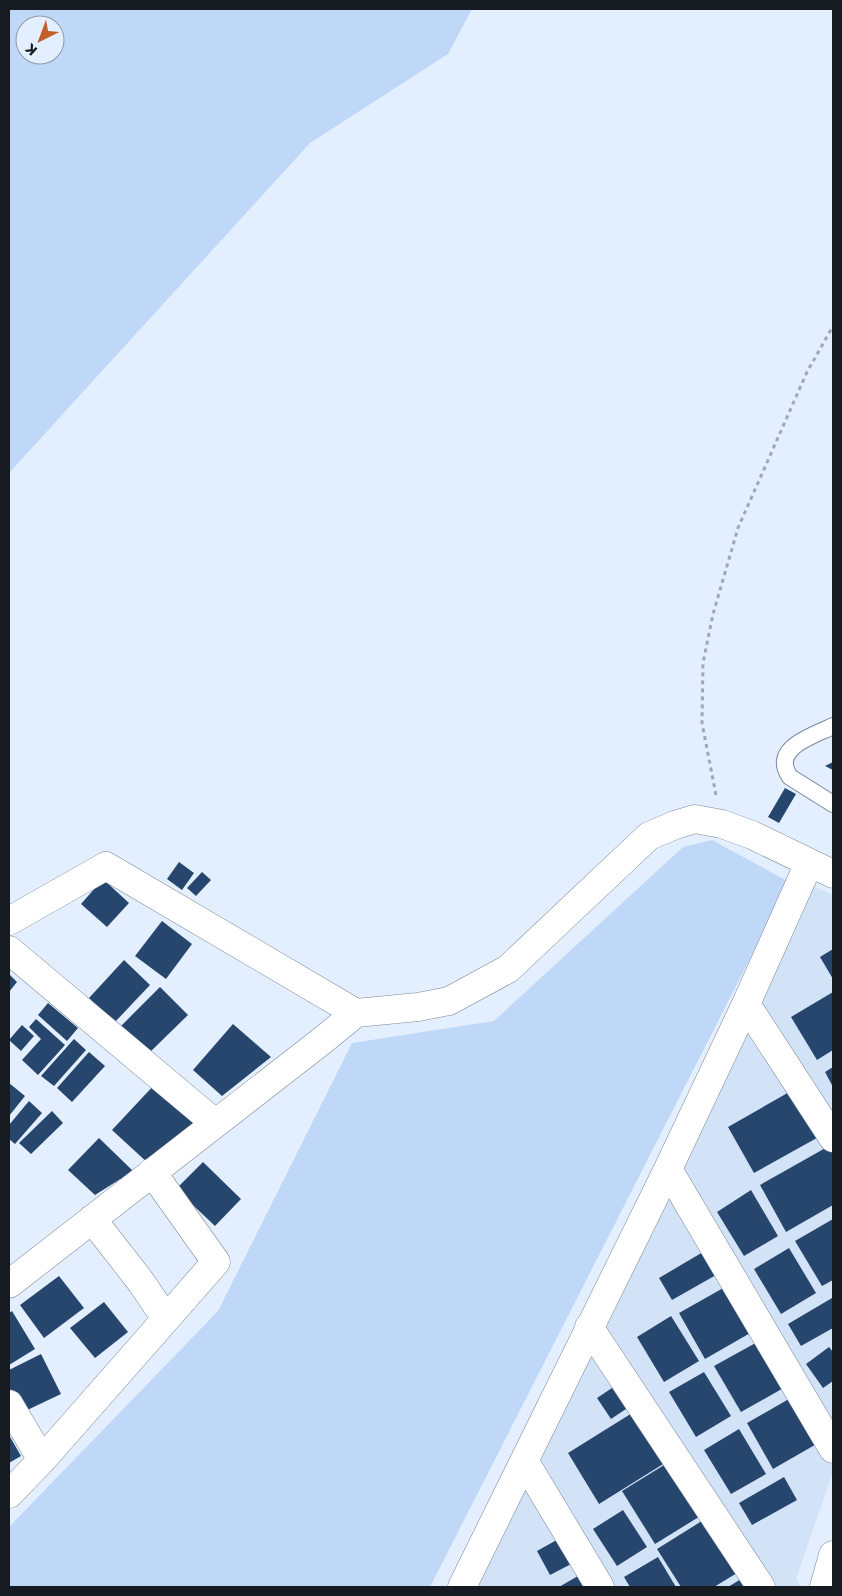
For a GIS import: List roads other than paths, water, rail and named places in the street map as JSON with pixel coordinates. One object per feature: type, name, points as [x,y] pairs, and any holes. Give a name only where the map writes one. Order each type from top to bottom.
[{"type":"street","points":[[9,1284],[324,1040],[356,1013],[418,1007],[449,1001],[508,969],[649,836],[695,819],[722,824],[752,835],[833,874]]},
{"type":"street","points":[[462,1587],[668,1169],[746,1004],[809,863]]},
{"type":"street","points":[[9,921],[106,866],[356,1013]]},
{"type":"street","points":[[9,950],[215,1123]]},
{"type":"street","points":[[746,1004],[833,1138]]},
{"type":"street","points":[[668,1169],[833,1449]]},
{"type":"street","points":[[9,1494],[42,1460],[216,1262],[152,1172]]},
{"type":"street","points":[[92,1220],[141,1282],[166,1320]]},
{"type":"street","points":[[589,1327],[761,1587]]},
{"type":"street","points":[[9,1404],[42,1460]]},
{"type":"street","points":[[525,1462],[600,1587]]},
{"type":"street","points":[[824,1587],[833,1555]]},
{"type":"lane","points":[[833,726],[790,748],[784,763],[790,777],[833,804]]}]
